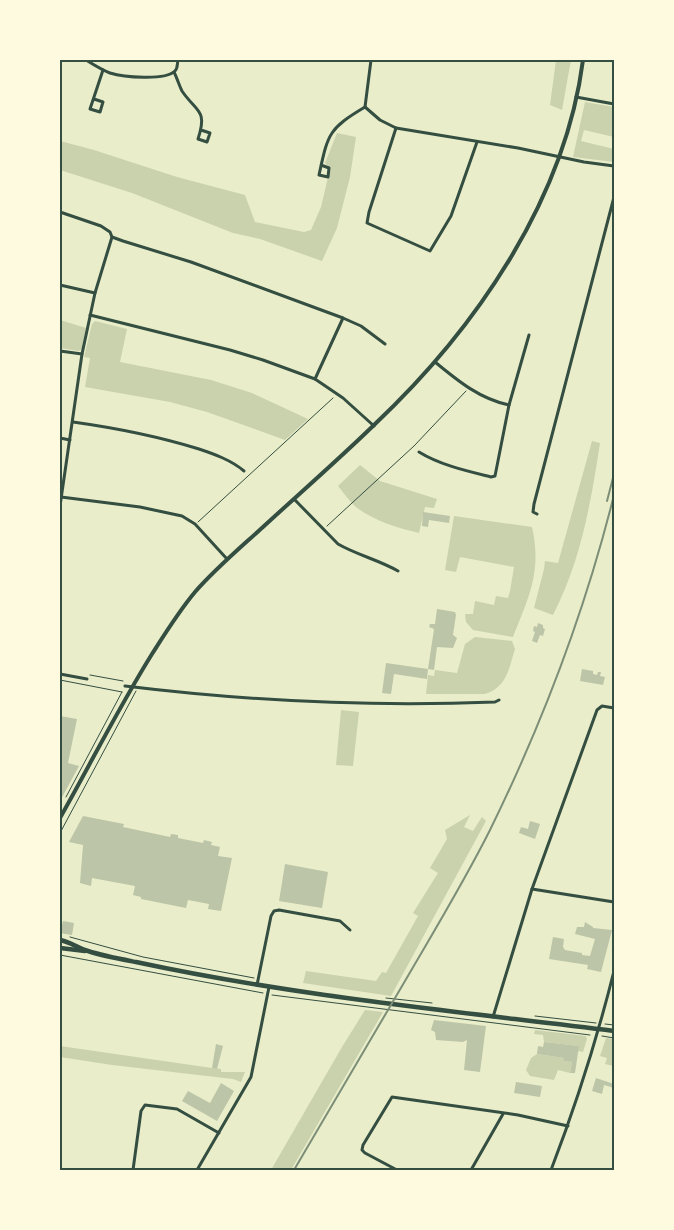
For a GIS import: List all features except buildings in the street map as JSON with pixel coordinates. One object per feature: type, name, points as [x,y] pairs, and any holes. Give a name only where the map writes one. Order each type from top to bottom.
[{"type":"main road","points":[[60,940],[70,942],[87,950]]},
{"type":"main road","points":[[60,948],[87,950],[269,988],[493,1017],[600,1026],[614,1031]]},
{"type":"street","points":[[86,60],[103,70],[123,76],[136,77],[161,76],[174,72],[177,68],[178,60]]},
{"type":"street","points":[[321,165],[324,151],[334,129],[365,107],[371,60]]},
{"type":"street","points":[[60,818],[132,687],[180,612],[209,577],[227,559],[374,426],[435,362],[473,315],[534,215],[559,157],[576,97],[583,60]]},
{"type":"street","points":[[94,99],[104,102],[100,112],[90,109],[103,70]]},
{"type":"street","points":[[174,72],[182,90],[202,117],[201,130]]},
{"type":"street","points":[[576,97],[614,104]]},
{"type":"street","points":[[365,107],[380,120],[396,128],[614,166]]},
{"type":"street","points":[[396,128],[367,223],[430,252],[451,216],[477,142]]},
{"type":"street","points":[[537,514],[532,512],[614,197]]},
{"type":"street","points":[[60,212],[101,226],[110,232],[112,237],[95,293],[82,354],[60,506]]},
{"type":"street","points":[[112,237],[190,262],[343,318],[361,326],[386,344]]},
{"type":"street","points":[[60,285],[95,293]]},
{"type":"street","points":[[90,316],[230,350],[315,379],[338,394],[374,426]]},
{"type":"street","points":[[315,379],[343,318]]},
{"type":"street","points":[[419,452],[457,468],[491,477],[495,476],[510,405],[529,335]]},
{"type":"street","points":[[60,351],[82,354]]},
{"type":"street","points":[[435,362],[469,388],[494,402],[510,405]]},
{"type":"street","points":[[73,422],[126,429],[177,442],[227,460],[244,471]]},
{"type":"street","points":[[60,438],[70,440]]},
{"type":"street","points":[[61,497],[182,516],[195,524],[227,559]]},
{"type":"street","points":[[294,499],[323,530],[347,549],[398,571]]},
{"type":"street","points":[[60,674],[87,677]]},
{"type":"street","points":[[125,686],[234,698],[392,704],[495,702],[499,700]]},
{"type":"street","points":[[493,1017],[532,890],[597,710],[600,706],[614,708]]},
{"type":"street","points":[[532,890],[614,902]]},
{"type":"street","points":[[257,985],[271,916],[274,912],[279,910],[340,921],[350,930]]},
{"type":"street","points":[[551,1170],[568,1126],[597,1036],[614,971]]},
{"type":"street","points":[[197,1170],[251,1077],[269,988]]},
{"type":"street","points":[[397,1170],[362,1150],[363,1145],[392,1097],[568,1126]]},
{"type":"street","points":[[133,1170],[141,1110],[145,1105],[177,1109],[219,1133]]},
{"type":"street","points":[[471,1170],[503,1114]]},
{"type":"path","points":[[323,530],[414,446],[469,388]]},
{"type":"path","points":[[195,524],[338,394]]},
{"type":"path","points":[[87,677],[128,682]]},
{"type":"path","points":[[60,680],[122,692],[64,800]]},
{"type":"path","points":[[60,833],[135,694]]},
{"type":"path","points":[[67,936],[142,957],[258,979]]},
{"type":"path","points":[[60,955],[268,994],[614,1038]]},
{"type":"path","points":[[384,997],[436,1004]]},
{"type":"path","points":[[528,1015],[600,1026],[614,1025]]},
{"type":"green space","points":[[556,60],[571,60],[562,110],[550,105]]},
{"type":"green space","points":[[585,102],[614,107],[614,137],[584,130],[581,141],[614,149],[614,162],[573,157]]},
{"type":"green space","points":[[337,133],[356,137],[350,177],[337,228],[322,261],[260,239],[233,233],[132,193],[60,170],[60,141],[177,177],[245,195],[255,222],[304,232],[311,230],[321,207],[330,169],[325,163]]},
{"type":"green space","points":[[60,320],[86,328],[82,349],[79,351],[60,348]]},
{"type":"green space","points":[[95,321],[127,329],[120,362],[211,380],[252,393],[308,419],[285,440],[207,412],[170,402],[85,387],[90,358],[84,357],[92,324]]},
{"type":"green space","points":[[592,441],[600,443],[589,509],[571,574],[553,615],[534,608],[545,561],[558,563]]},
{"type":"green space","points":[[360,465],[380,481],[437,499],[434,508],[425,507],[419,533],[378,520],[363,512],[349,500],[338,486]]},
{"type":"green space","points":[[454,516],[532,527],[536,557],[535,571],[529,596],[513,637],[473,630],[466,622],[465,614],[473,614],[475,601],[494,605],[496,596],[508,598],[514,567],[460,557],[456,572],[445,570]]},
{"type":"green space","points":[[475,637],[512,641],[515,649],[509,670],[503,682],[485,694],[426,694],[428,675],[434,676],[435,670],[457,673],[465,644]]},
{"type":"green space","points":[[341,710],[359,712],[353,766],[336,765]]},
{"type":"green space","points":[[470,815],[464,827],[473,831],[482,817],[486,821],[391,996],[303,983],[306,971],[376,981],[382,972],[386,973],[418,916],[413,913],[438,873],[430,868],[447,839],[445,830]]},
{"type":"green space","points":[[365,1010],[383,1012],[291,1170],[271,1170],[342,1047]]},
{"type":"green space","points":[[535,1030],[586,1036],[587,1039],[583,1052],[578,1051],[578,1046],[544,1042],[543,1035],[534,1034]]},
{"type":"green space","points":[[606,1038],[614,1039],[612,1052],[614,1053],[614,1066],[605,1064],[607,1058],[600,1056]]},
{"type":"green space","points":[[60,1046],[221,1069],[221,1072],[245,1072],[241,1082],[233,1079],[112,1065],[60,1057]]},
{"type":"green space","points":[[537,1054],[564,1058],[564,1061],[572,1062],[570,1073],[558,1070],[554,1080],[530,1076],[526,1070],[531,1058]]},
{"type":"railway","points":[[607,501],[614,474]]},
{"type":"railway","points":[[294,1170],[459,887],[490,830],[528,748],[561,666],[590,581],[614,495]]}]
